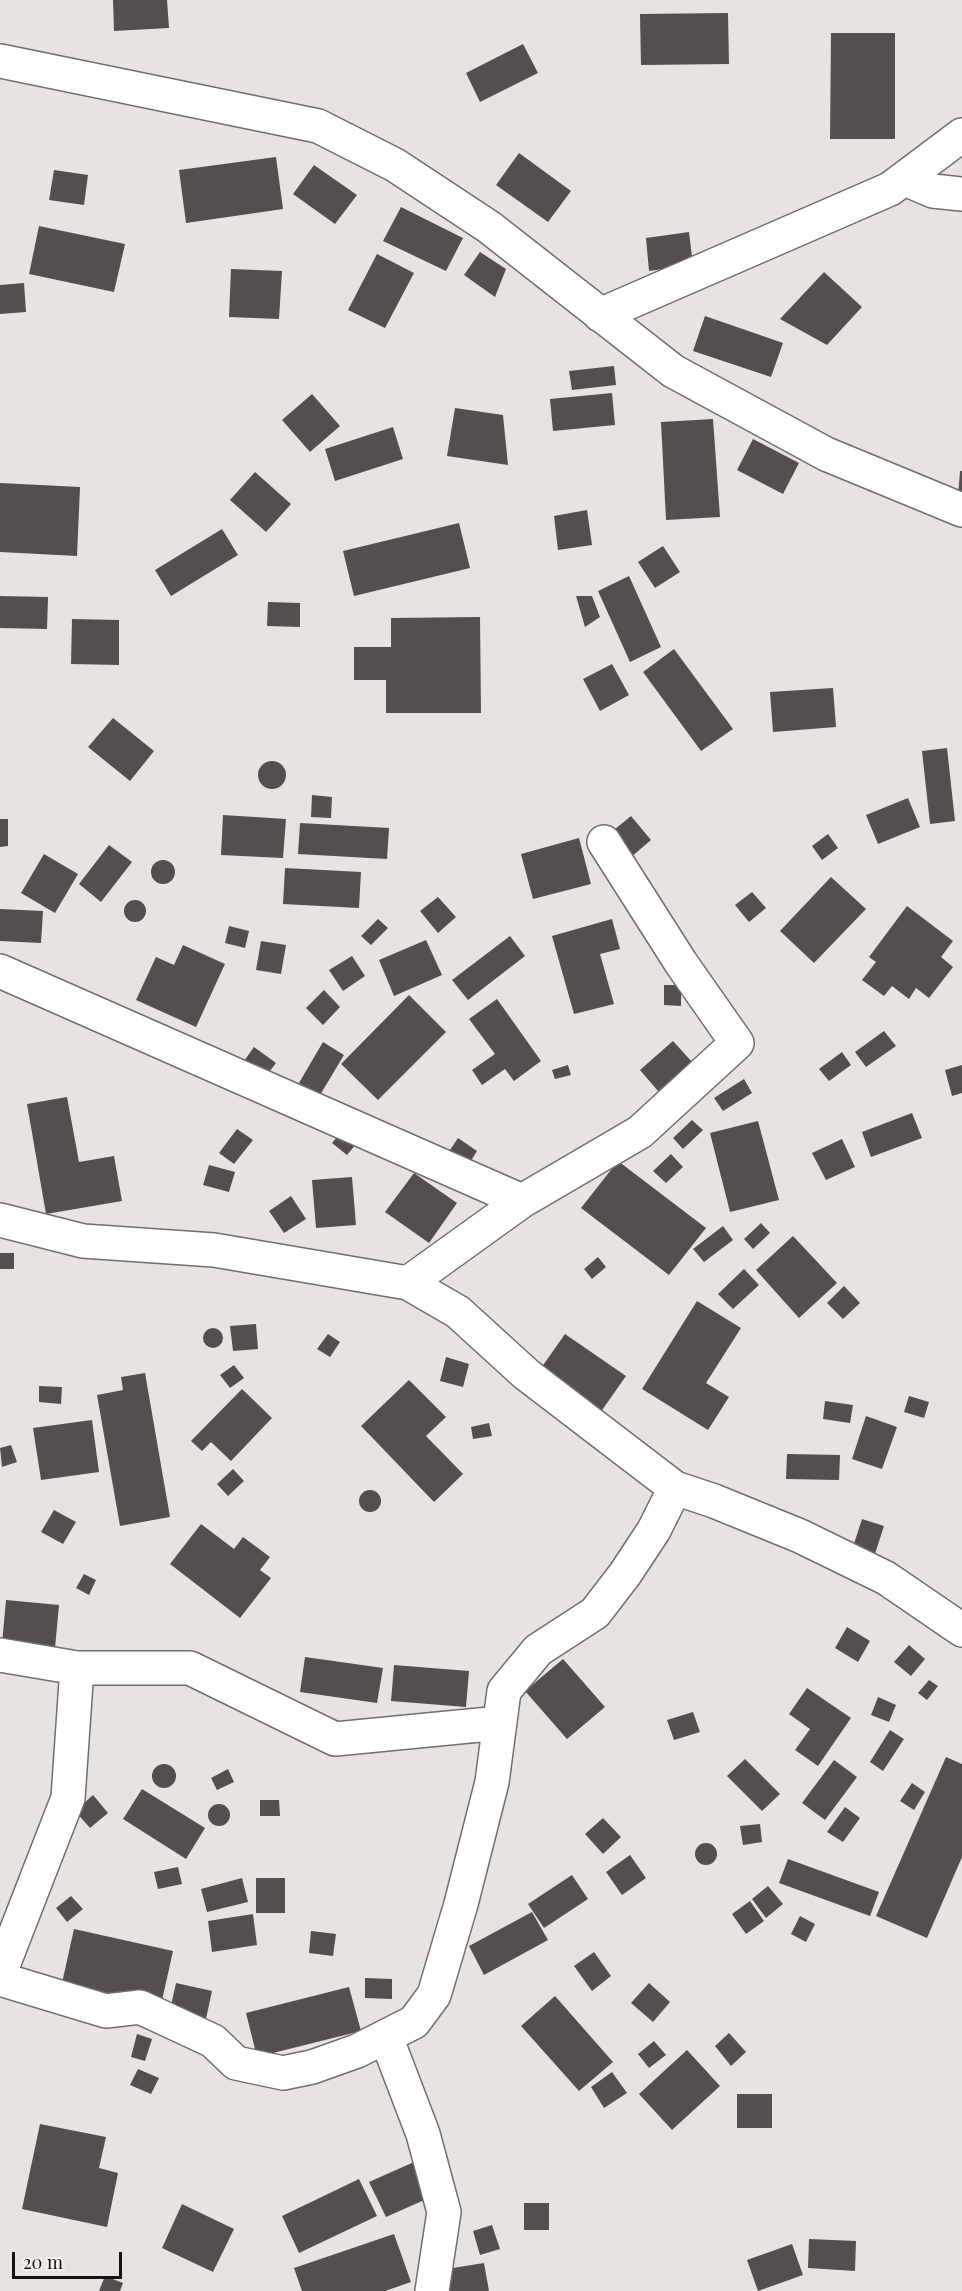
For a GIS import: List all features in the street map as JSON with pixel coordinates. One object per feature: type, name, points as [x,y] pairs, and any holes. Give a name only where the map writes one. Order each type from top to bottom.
[{"type":"street","points":[[0,61],[318,126],[395,165],[489,227],[673,370],[826,454],[962,510]]},
{"type":"street","points":[[600,315],[890,189],[962,135]]},
{"type":"street","points":[[905,179],[933,191],[962,194]]},
{"type":"street","points":[[408,1283],[522,1202],[640,1132],[737,1043],[681,963],[604,842]]},
{"type":"street","points":[[0,971],[522,1202]]},
{"type":"street","points":[[0,1220],[83,1241],[214,1250],[408,1283],[458,1312],[526,1374],[675,1488],[714,1501],[800,1536],[886,1578],[962,1630]]},
{"type":"street","points":[[0,1979],[106,2011],[140,2007],[213,2042],[236,2063],[283,2073],[312,2067],[357,2051],[414,2022],[434,1995],[462,1904],[492,1782],[504,1691],[538,1650],[595,1613],[625,1574],[654,1530],[675,1488]]},
{"type":"street","points":[[0,1655],[77,1668],[190,1668],[335,1739],[500,1723]]},
{"type":"street","points":[[0,1973],[68,1798],[77,1668]]},
{"type":"street","points":[[386,2037],[423,2134],[444,2212],[432,2291]]},
{"type":"building","points":[[113,0],[167,0],[169,28],[114,31]]},
{"type":"building","points":[[728,13],[729,64],[641,65],[640,14]]},
{"type":"building","points":[[831,33],[895,33],[895,139],[830,139]]},
{"type":"building","points":[[523,44],[538,73],[480,102],[466,73]]},
{"type":"building","points":[[519,153],[571,191],[548,222],[496,185]]},
{"type":"building","points":[[276,157],[283,209],[186,223],[179,170]]},
{"type":"building","points":[[314,165],[357,195],[335,224],[293,194]]},
{"type":"building","points":[[54,170],[88,175],[84,205],[49,200]]},
{"type":"building","points":[[401,207],[463,238],[446,271],[383,241]]},
{"type":"building","points":[[39,226],[125,244],[114,292],[29,274]]},
{"type":"building","points":[[689,232],[693,265],[649,271],[646,238]]},
{"type":"building","points":[[480,252],[506,269],[495,297],[464,275]]},
{"type":"building","points":[[377,254],[414,273],[385,328],[348,310]]},
{"type":"building","points":[[231,269],[282,271],[279,319],[229,317]]},
{"type":"building","points":[[824,272],[862,307],[827,345],[780,319]]},
{"type":"building","points":[[24,283],[26,312],[0,314],[0,285]]},
{"type":"building","points":[[705,316],[783,343],[771,377],[693,351]]},
{"type":"building","points":[[614,366],[616,385],[572,390],[569,371]]},
{"type":"building","points":[[612,393],[615,425],[553,431],[550,399]]},
{"type":"building","points":[[312,394],[340,426],[310,452],[282,420]]},
{"type":"building","points":[[455,408],[503,415],[508,465],[447,456]]},
{"type":"building","points":[[713,419],[720,517],[666,520],[661,422]]},
{"type":"building","points":[[393,427],[403,459],[335,481],[325,449]]},
{"type":"building","points":[[753,439],[799,463],[783,494],[737,470]]},
{"type":"building","points":[[960,471],[962,471],[962,497],[958,496]]},
{"type":"building","points":[[255,472],[291,504],[266,532],[230,500]]},
{"type":"building","points":[[0,483],[80,487],[77,556],[0,552]]},
{"type":"building","points":[[587,510],[592,545],[558,550],[554,516]]},
{"type":"building","points":[[459,523],[470,568],[354,596],[343,551]]},
{"type":"building","points":[[222,529],[238,555],[171,596],[155,570]]},
{"type":"building","points":[[663,546],[680,572],[655,588],[638,562]]},
{"type":"building","points":[[629,576],[661,647],[630,662],[598,591]]},
{"type":"building","points":[[0,596],[48,597],[47,629],[0,628]]},
{"type":"building","points":[[576,596],[592,596],[600,617],[585,627]]},
{"type":"building","points":[[268,602],[300,603],[300,627],[267,626]]},
{"type":"building","points":[[480,617],[481,713],[386,713],[386,680],[354,680],[354,647],[391,647],[391,618]]},
{"type":"building","points":[[72,619],[119,620],[119,665],[71,664]]},
{"type":"building","points":[[674,649],[733,729],[701,751],[643,672]]},
{"type":"building","points":[[612,664],[629,695],[600,711],[583,679]]},
{"type":"building","points":[[833,688],[836,727],[773,732],[770,692]]},
{"type":"building","points":[[113,718],[154,751],[130,781],[88,747]]},
{"type":"building","points":[[947,748],[955,821],[930,824],[922,751]]},
{"type":"building","points":[[272,761],[282,765],[286,775],[282,785],[272,789],[262,785],[258,775],[262,765]]},
{"type":"building","points":[[312,795],[332,797],[331,818],[311,817]]},
{"type":"building","points":[[908,798],[920,827],[878,844],[866,815]]},
{"type":"building","points":[[223,815],[286,819],[283,858],[221,855]]},
{"type":"building","points":[[631,816],[651,840],[630,858],[609,834]]},
{"type":"building","points":[[0,819],[8,819],[8,846],[0,847]]},
{"type":"building","points":[[300,823],[389,828],[387,859],[298,854]]},
{"type":"building","points":[[828,834],[838,848],[822,860],[812,846]]},
{"type":"building","points":[[579,838],[591,884],[533,899],[521,854]]},
{"type":"building","points":[[109,845],[132,862],[101,902],[79,884]]},
{"type":"building","points":[[44,854],[78,874],[55,913],[21,893]]},
{"type":"building","points":[[163,860],[168,861],[174,867],[174,877],[168,883],[163,884],[158,883],[152,877],[151,872],[152,867],[158,861]]},
{"type":"building","points":[[285,868],[361,872],[359,908],[283,904]]},
{"type":"building","points":[[831,877],[866,909],[814,963],[780,931]]},
{"type":"building","points":[[752,892],[766,908],[749,922],[735,905]]},
{"type":"building","points":[[438,897],[456,917],[438,933],[420,911]]},
{"type":"building","points":[[135,900],[143,903],[146,911],[143,919],[135,922],[127,919],[124,911],[127,903]]},
{"type":"building","points":[[907,906],[953,941],[941,957],[953,967],[929,998],[916,988],[909,999],[892,986],[884,996],[862,980],[876,962],[869,957]]},
{"type":"building","points":[[0,909],[43,911],[41,943],[0,941]]},
{"type":"building","points":[[378,919],[388,928],[371,945],[361,936]]},
{"type":"building","points":[[612,919],[620,949],[600,954],[614,1004],[574,1014],[552,936]]},
{"type":"building","points":[[229,926],[249,931],[245,948],[225,943]]},
{"type":"building","points":[[510,936],[525,956],[468,1000],[452,980]]},
{"type":"building","points":[[426,940],[442,975],[394,996],[379,960]]},
{"type":"building","points":[[261,941],[286,945],[281,974],[256,970]]},
{"type":"building","points":[[183,945],[225,964],[196,1027],[136,1000],[156,957],[174,965]]},
{"type":"building","points":[[352,956],[365,976],[343,991],[329,970]]},
{"type":"building","points":[[664,985],[681,985],[681,1006],[664,1005]]},
{"type":"building","points":[[324,990],[340,1007],[323,1025],[306,1008]]},
{"type":"building","points":[[409,995],[446,1032],[378,1100],[341,1064]]},
{"type":"building","points":[[497,999],[541,1061],[514,1081],[505,1069],[482,1085],[472,1070],[495,1054],[469,1019]]},
{"type":"building","points":[[884,1031],[896,1046],[866,1067],[855,1052]]},
{"type":"building","points":[[673,1041],[692,1062],[658,1091],[640,1070]]},
{"type":"building","points":[[323,1042],[344,1055],[320,1095],[299,1083]]},
{"type":"building","points":[[254,1047],[276,1063],[266,1076],[244,1061]]},
{"type":"building","points":[[842,1052],[851,1065],[829,1081],[819,1069]]},
{"type":"building","points":[[568,1065],[571,1075],[555,1079],[552,1070]]},
{"type":"building","points":[[962,1065],[962,1093],[952,1096],[945,1070]]},
{"type":"building","points":[[744,1079],[752,1093],[723,1111],[714,1098]]},
{"type":"building","points":[[67,1097],[79,1162],[114,1156],[122,1201],[46,1214],[27,1104]]},
{"type":"building","points":[[912,1113],[922,1138],[871,1157],[862,1132]]},
{"type":"building","points":[[692,1120],[703,1130],[683,1149],[673,1138]]},
{"type":"building","points":[[758,1121],[779,1200],[730,1212],[710,1133]]},
{"type":"building","points":[[346,1126],[361,1138],[347,1155],[332,1143]]},
{"type":"building","points":[[237,1129],[253,1140],[234,1164],[219,1153]]},
{"type":"building","points":[[458,1138],[477,1151],[466,1169],[446,1156]]},
{"type":"building","points":[[842,1139],[855,1167],[826,1180],[812,1153]]},
{"type":"building","points":[[671,1154],[683,1167],[666,1183],[653,1171]]},
{"type":"building","points":[[618,1161],[706,1228],[669,1275],[581,1208]]},
{"type":"building","points":[[209,1165],[235,1172],[229,1192],[203,1185]]},
{"type":"building","points":[[414,1173],[457,1203],[429,1243],[385,1212]]},
{"type":"building","points":[[352,1177],[356,1225],[316,1228],[312,1180]]},
{"type":"building","points":[[291,1196],[306,1219],[284,1233],[269,1211]]},
{"type":"building","points":[[761,1223],[770,1233],[753,1249],[744,1239]]},
{"type":"building","points":[[723,1226],[733,1240],[704,1262],[693,1249]]},
{"type":"building","points":[[793,1236],[837,1283],[799,1318],[756,1270]]},
{"type":"building","points":[[0,1253],[14,1253],[14,1269],[0,1269]]},
{"type":"building","points":[[598,1257],[606,1267],[592,1279],[584,1269]]},
{"type":"building","points":[[744,1269],[759,1285],[733,1309],[718,1294]]},
{"type":"building","points":[[844,1286],[860,1303],[843,1319],[827,1303]]},
{"type":"building","points":[[697,1301],[741,1328],[706,1383],[729,1397],[708,1430],[642,1389]]},
{"type":"building","points":[[256,1324],[258,1349],[233,1351],[230,1326]]},
{"type":"building","points":[[213,1328],[220,1331],[223,1338],[220,1345],[213,1348],[206,1345],[203,1338],[206,1331]]},
{"type":"building","points":[[328,1334],[340,1342],[330,1357],[317,1349]]},
{"type":"building","points":[[565,1334],[626,1376],[600,1413],[539,1371]]},
{"type":"building","points":[[446,1357],[469,1364],[463,1387],[440,1381]]},
{"type":"building","points":[[234,1365],[244,1378],[230,1388],[220,1375]]},
{"type":"building","points":[[145,1373],[170,1517],[120,1526],[97,1395],[123,1390],[121,1377]]},
{"type":"building","points":[[409,1380],[446,1417],[426,1436],[463,1474],[434,1502],[361,1426]]},
{"type":"building","points":[[39,1386],[62,1387],[61,1404],[39,1402]]},
{"type":"building","points":[[242,1389],[272,1418],[231,1461],[211,1442],[202,1451],[191,1441]]},
{"type":"building","points":[[909,1396],[929,1402],[924,1418],[904,1412]]},
{"type":"building","points":[[825,1401],[853,1405],[850,1423],[823,1419]]},
{"type":"building","points":[[866,1416],[897,1427],[882,1469],[852,1459]]},
{"type":"building","points":[[92,1420],[99,1472],[41,1480],[33,1428]]},
{"type":"building","points":[[489,1423],[492,1436],[473,1439],[471,1427]]},
{"type":"building","points":[[11,1445],[17,1462],[2,1467],[0,1448]]},
{"type":"building","points":[[787,1454],[840,1455],[839,1480],[786,1479]]},
{"type":"building","points":[[233,1469],[244,1481],[228,1496],[217,1484]]},
{"type":"building","points":[[370,1490],[378,1493],[381,1501],[378,1509],[370,1512],[362,1509],[359,1501],[362,1493]]},
{"type":"building","points":[[54,1510],[76,1522],[63,1544],[41,1532]]},
{"type":"building","points":[[862,1519],[884,1526],[873,1560],[851,1553]]},
{"type":"building","points":[[201,1524],[234,1549],[243,1537],[270,1557],[260,1570],[271,1578],[240,1618],[170,1564]]},
{"type":"building","points":[[84,1574],[96,1580],[89,1595],[76,1588]]},
{"type":"building","points":[[6,1600],[59,1605],[55,1648],[2,1644]]},
{"type":"building","points":[[847,1627],[870,1641],[858,1662],[835,1648]]},
{"type":"building","points":[[909,1645],[925,1659],[911,1676],[894,1662]]},
{"type":"building","points":[[305,1657],[383,1668],[377,1703],[300,1692]]},
{"type":"building","points":[[563,1659],[605,1707],[567,1739],[525,1691]]},
{"type":"building","points":[[394,1665],[469,1671],[466,1707],[391,1701]]},
{"type":"building","points":[[929,1680],[938,1686],[927,1700],[918,1693]]},
{"type":"building","points":[[807,1688],[851,1718],[818,1766],[795,1750],[810,1729],[789,1714]]},
{"type":"building","points":[[878,1697],[896,1705],[889,1722],[871,1715]]},
{"type":"building","points":[[693,1712],[700,1732],[674,1740],[667,1720]]},
{"type":"building","points":[[890,1730],[904,1739],[883,1771],[870,1762]]},
{"type":"building","points":[[946,1757],[962,1764],[962,1857],[927,1938],[876,1916]]},
{"type":"building","points":[[745,1759],[780,1794],[762,1811],[727,1776]]},
{"type":"building","points":[[834,1760],[857,1777],[825,1820],[802,1803]]},
{"type":"building","points":[[164,1764],[169,1765],[175,1771],[175,1781],[169,1787],[164,1788],[159,1787],[153,1781],[152,1776],[153,1771],[159,1765]]},
{"type":"building","points":[[228,1769],[234,1782],[217,1790],[211,1778]]},
{"type":"building","points":[[912,1783],[925,1792],[914,1810],[900,1801]]},
{"type":"building","points":[[142,1789],[205,1828],[186,1859],[123,1819]]},
{"type":"building","points":[[93,1795],[108,1813],[90,1828],[75,1811]]},
{"type":"building","points":[[260,1800],[279,1800],[280,1816],[260,1816]]},
{"type":"building","points":[[219,1804],[227,1807],[230,1815],[227,1823],[219,1826],[211,1823],[208,1815],[211,1807]]},
{"type":"building","points":[[845,1807],[860,1818],[843,1842],[827,1832]]},
{"type":"building","points":[[603,1818],[621,1837],[603,1854],[585,1834]]},
{"type":"building","points":[[760,1824],[762,1842],[743,1845],[740,1826]]},
{"type":"building","points":[[706,1843],[714,1846],[717,1854],[714,1862],[706,1865],[698,1862],[695,1854],[698,1846]]},
{"type":"building","points":[[630,1855],[646,1878],[622,1895],[606,1872]]},
{"type":"building","points":[[788,1859],[879,1892],[870,1916],[779,1883]]},
{"type":"building","points":[[178,1867],[182,1884],[158,1889],[154,1872]]},
{"type":"building","points":[[572,1875],[588,1899],[544,1928],[528,1904]]},
{"type":"building","points":[[242,1878],[248,1902],[207,1912],[201,1889]]},
{"type":"building","points":[[256,1878],[285,1878],[285,1913],[256,1913]]},
{"type":"building","points":[[768,1886],[783,1904],[766,1918],[752,1899]]},
{"type":"building","points":[[71,1896],[83,1909],[67,1922],[56,1908]]},
{"type":"building","points":[[750,1901],[764,1921],[746,1934],[732,1914]]},
{"type":"building","points":[[532,1912],[548,1940],[484,1975],[469,1946]]},
{"type":"building","points":[[253,1914],[257,1945],[212,1952],[208,1921]]},
{"type":"building","points":[[800,1916],[815,1924],[806,1942],[791,1934]]},
{"type":"building","points":[[74,1929],[173,1951],[161,2005],[62,1983]]},
{"type":"building","points":[[311,1931],[336,1934],[333,1956],[309,1953]]},
{"type":"building","points":[[594,1952],[611,1976],[592,1991],[574,1966]]},
{"type":"building","points":[[365,1978],[392,1979],[392,1999],[365,1998]]},
{"type":"building","points":[[176,1983],[212,1991],[206,2019],[170,2010]]},
{"type":"building","points":[[649,1983],[670,2002],[653,2022],[631,2003]]},
{"type":"building","points":[[349,1987],[361,2031],[257,2057],[246,2013]]},
{"type":"building","points":[[555,1996],[613,2062],[579,2091],[521,2026]]},
{"type":"building","points":[[729,2033],[746,2052],[731,2066],[715,2046]]},
{"type":"building","points":[[137,2034],[152,2039],[145,2061],[131,2057]]},
{"type":"building","points":[[654,2041],[666,2055],[649,2068],[638,2054]]},
{"type":"building","points":[[687,2050],[720,2086],[672,2130],[639,2094]]},
{"type":"building","points":[[138,2069],[159,2078],[151,2094],[130,2085]]},
{"type":"building","points":[[612,2072],[627,2093],[604,2108],[591,2087]]},
{"type":"building","points":[[737,2094],[772,2094],[772,2128],[737,2128]]},
{"type":"building","points":[[40,2124],[106,2137],[99,2168],[118,2173],[107,2227],[22,2209]]},
{"type":"building","points":[[414,2162],[431,2197],[386,2217],[369,2182]]},
{"type":"building","points":[[359,2179],[377,2216],[299,2253],[282,2216]]},
{"type":"building","points":[[524,2203],[549,2203],[549,2230],[524,2230]]},
{"type":"building","points":[[182,2204],[234,2229],[213,2272],[162,2248]]},
{"type":"building","points":[[492,2225],[500,2249],[480,2255],[473,2231]]},
{"type":"building","points":[[394,2234],[411,2282],[385,2291],[302,2291],[294,2268]]},
{"type":"building","points":[[809,2239],[856,2241],[855,2271],[808,2268]]},
{"type":"building","points":[[792,2244],[803,2275],[758,2291],[747,2260]]},
{"type":"building","points":[[484,2263],[489,2291],[443,2291],[440,2270]]},
{"type":"building","points":[[105,2276],[123,2283],[120,2291],[99,2291]]}]
